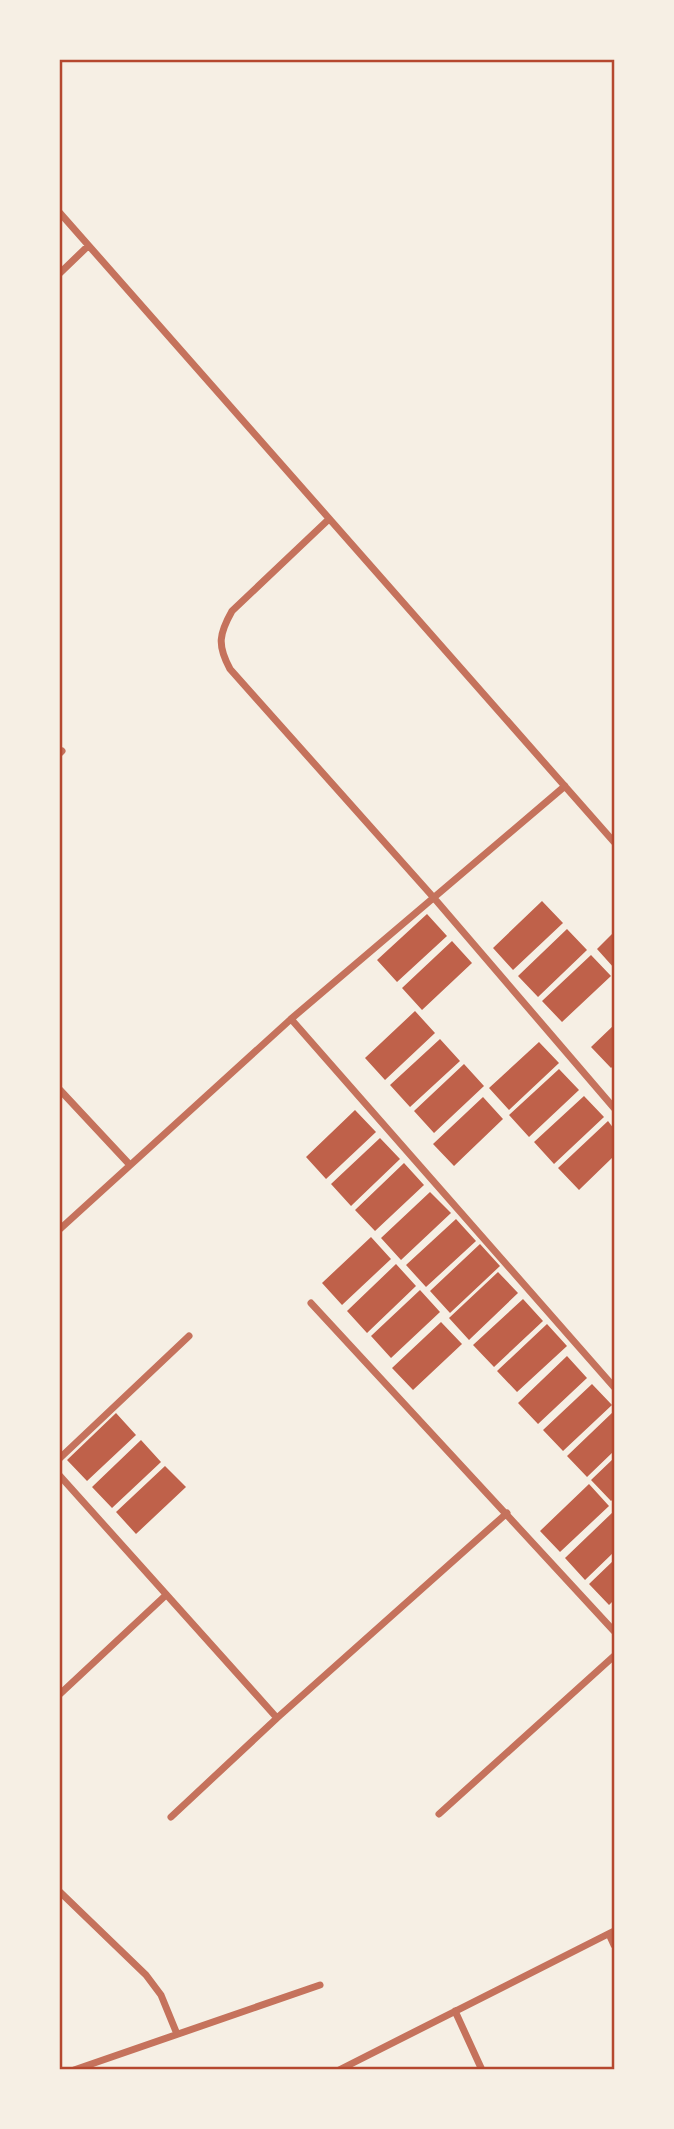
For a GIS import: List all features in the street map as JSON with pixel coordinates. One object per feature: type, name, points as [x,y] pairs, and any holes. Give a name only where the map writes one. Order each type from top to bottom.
[{"type":"street","points":[[60,213],[614,842]]},
{"type":"street","points":[[60,273],[88,246]]},
{"type":"street","points":[[329,519],[232,611],[223,626],[222,654],[230,669],[434,898],[614,1108]]},
{"type":"street","points":[[60,1229],[291,1019],[565,786]]},
{"type":"street","points":[[291,1019],[614,1387]]},
{"type":"street","points":[[60,1090],[130,1165]]},
{"type":"street","points":[[311,1303],[614,1631]]},
{"type":"street","points":[[60,1458],[190,1336]]},
{"type":"street","points":[[60,1476],[277,1718]]},
{"type":"street","points":[[171,1817],[277,1718],[507,1513]]},
{"type":"street","points":[[60,1695],[166,1595]]},
{"type":"street","points":[[439,1814],[614,1656]]},
{"type":"street","points":[[60,1892],[146,1975],[161,1995],[177,2034]]},
{"type":"street","points":[[339,2070],[612,1933],[614,1945]]},
{"type":"street","points":[[74,2070],[320,1984]]},
{"type":"street","points":[[455,2011],[482,2070]]},
{"type":"building","points":[[542,901],[563,923],[513,970],[493,948]]},
{"type":"building","points":[[427,914],[447,936],[397,982],[377,960]]},
{"type":"building","points":[[567,929],[587,950],[538,997],[518,976]]},
{"type":"building","points":[[614,932],[614,968],[597,949]]},
{"type":"building","points":[[452,941],[472,963],[422,1010],[402,988]]},
{"type":"building","points":[[591,955],[611,976],[562,1022],[542,1001]]},
{"type":"building","points":[[415,1011],[435,1033],[385,1080],[365,1058]]},
{"type":"building","points":[[614,1025],[614,1065],[611,1068],[591,1047]]},
{"type":"building","points":[[440,1039],[460,1061],[410,1107],[390,1085]]},
{"type":"building","points":[[539,1042],[559,1063],[509,1110],[489,1088]]},
{"type":"building","points":[[464,1064],[484,1086],[434,1133],[414,1111]]},
{"type":"building","points":[[559,1069],[579,1090],[529,1137],[509,1115]]},
{"type":"building","points":[[584,1096],[604,1117],[554,1164],[534,1142]]},
{"type":"building","points":[[483,1097],[503,1119],[454,1166],[433,1144]]},
{"type":"building","points":[[355,1110],[376,1132],[326,1179],[306,1157]]},
{"type":"building","points":[[608,1121],[614,1129],[614,1156],[579,1190],[558,1168]]},
{"type":"building","points":[[380,1138],[400,1159],[351,1206],[331,1184]]},
{"type":"building","points":[[404,1163],[424,1185],[375,1231],[355,1210]]},
{"type":"building","points":[[430,1192],[451,1213],[401,1260],[381,1238]]},
{"type":"building","points":[[456,1219],[476,1241],[426,1287],[406,1265]]},
{"type":"building","points":[[371,1237],[391,1259],[342,1305],[322,1283]]},
{"type":"building","points":[[480,1244],[500,1266],[450,1313],[430,1291]]},
{"type":"building","points":[[396,1264],[416,1286],[367,1333],[347,1311]]},
{"type":"building","points":[[498,1272],[518,1293],[469,1340],[449,1318]]},
{"type":"building","points":[[420,1290],[440,1312],[391,1358],[371,1336]]},
{"type":"building","points":[[523,1299],[543,1321],[494,1367],[473,1345]]},
{"type":"building","points":[[441,1322],[462,1344],[413,1390],[392,1368]]},
{"type":"building","points":[[547,1324],[567,1346],[517,1392],[497,1371]]},
{"type":"building","points":[[567,1356],[587,1378],[538,1424],[518,1403]]},
{"type":"building","points":[[592,1384],[612,1405],[563,1451],[543,1430]]},
{"type":"building","points":[[614,1411],[614,1451],[587,1477],[567,1456]]},
{"type":"building","points":[[116,1413],[136,1435],[87,1481],[67,1460]]},
{"type":"building","points":[[141,1440],[161,1462],[112,1508],[92,1487]]},
{"type":"building","points":[[614,1458],[614,1498],[611,1501],[591,1480]]},
{"type":"building","points":[[165,1466],[186,1487],[136,1534],[116,1512]]},
{"type":"building","points":[[589,1484],[609,1506],[560,1552],[540,1531]]},
{"type":"building","points":[[614,1511],[614,1552],[585,1580],[565,1558]]},
{"type":"building","points":[[614,1560],[614,1600],[609,1605],[589,1584]]}]
